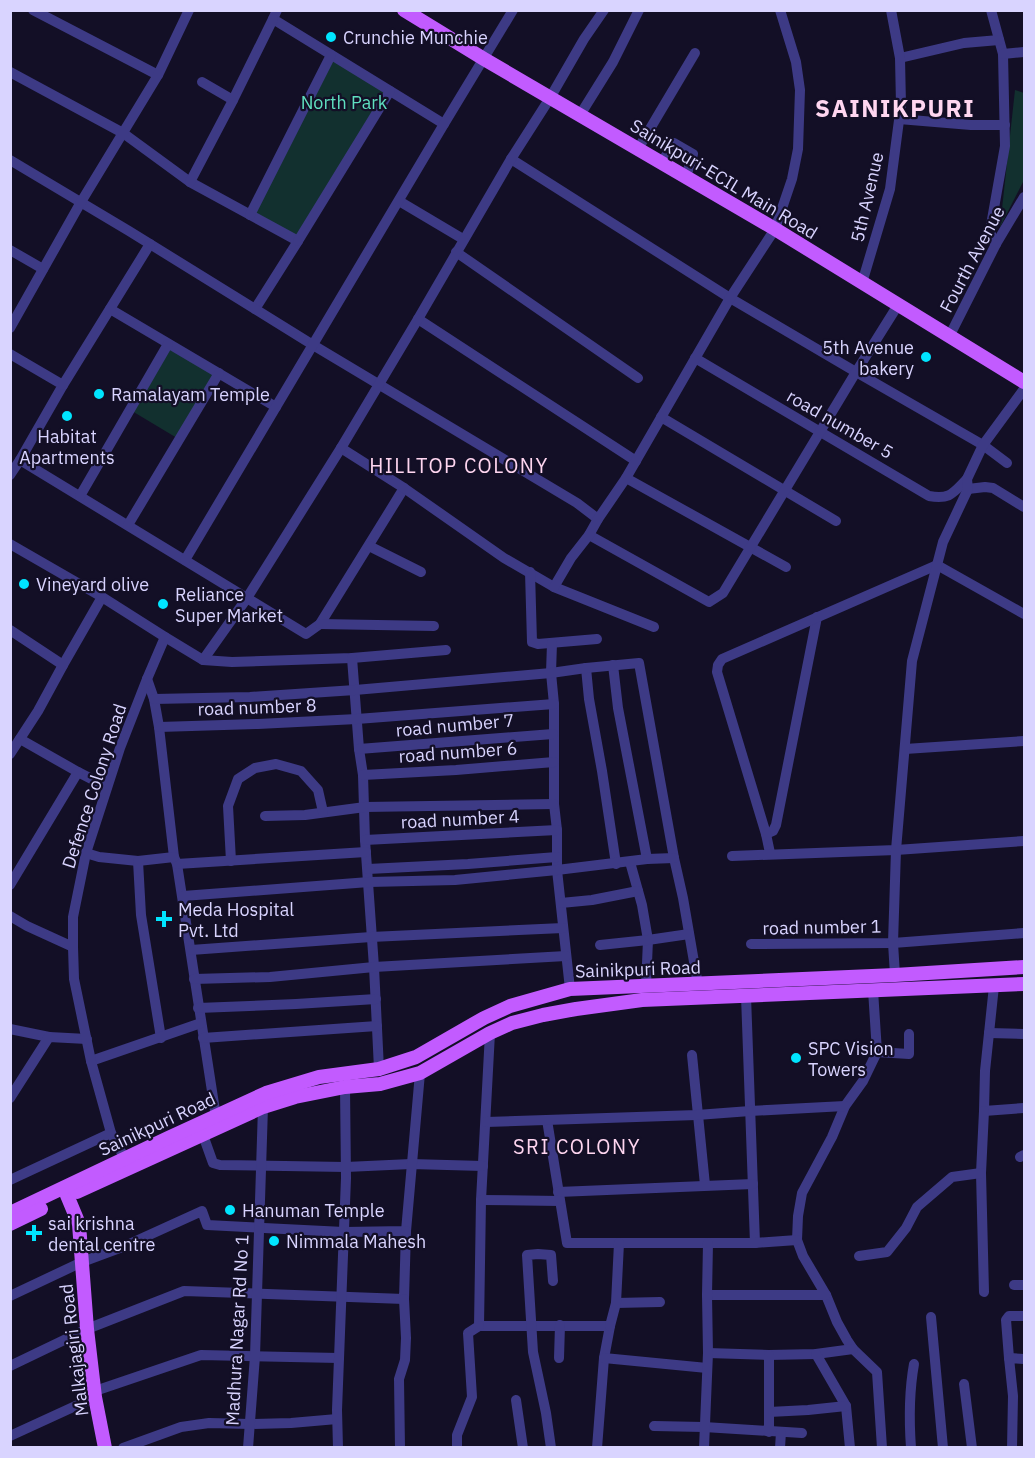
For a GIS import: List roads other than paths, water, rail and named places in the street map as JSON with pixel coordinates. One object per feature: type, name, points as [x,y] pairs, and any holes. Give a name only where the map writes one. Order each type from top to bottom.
[{"type":"main road","name":"Sainikpuri-ECIL Main Road","points":[[404,10],[775,229],[1024,381]]},
{"type":"main road","name":"Sainikpuri Road","points":[[10,1224],[125,1159],[266,1093],[318,1077],[379,1070],[416,1057],[510,1006],[570,989],[698,985],[1024,967]]},
{"type":"main road","name":"Sainikpuri Road","points":[[10,1213],[203,1135],[263,1107],[295,1097],[345,1087],[380,1084],[420,1073],[484,1036],[512,1023],[543,1015],[642,1000],[1024,984]]},
{"type":"main road","points":[[470,1026],[484,1036]]},
{"type":"main road","points":[[456,1034],[464,1047]]},
{"type":"main road","name":"Malkajagiri Road","points":[[61,1194],[81,1255],[95,1394],[105,1448]]},
{"type":"street","points":[[33,10],[158,75]]},
{"type":"street","points":[[10,328],[81,202],[158,75],[189,10]]},
{"type":"street","points":[[185,561],[513,10]]},
{"type":"street","points":[[203,660],[247,598],[340,448],[418,320],[511,159],[604,10]]},
{"type":"street","points":[[580,115],[613,62],[639,10]]},
{"type":"street","points":[[554,587],[626,478],[730,298],[775,229],[792,179],[798,149],[800,90],[796,62],[780,10]]},
{"type":"street","name":"5th Avenue","points":[[862,283],[890,189],[901,105],[900,58],[891,10]]},
{"type":"street","points":[[991,10],[1003,54],[1005,125],[1005,146],[991,225],[991,238],[996,244]]},
{"type":"street","points":[[190,182],[275,15],[331,55],[444,124]]},
{"type":"street","points":[[900,58],[964,43],[999,40]]},
{"type":"street","points":[[639,149],[695,52]]},
{"type":"street","points":[[1003,54],[1024,52]]},
{"type":"street","points":[[250,215],[331,55]]},
{"type":"street","points":[[10,72],[123,133],[190,182],[298,241]]},
{"type":"street","points":[[202,82],[233,100]]},
{"type":"street","points":[[255,309],[390,91]]},
{"type":"street","points":[[899,119],[971,125],[1005,125]]},
{"type":"street","points":[[662,162],[674,143],[693,154],[686,177]]},
{"type":"street","points":[[511,159],[730,298],[983,445],[1007,463]]},
{"type":"street","points":[[10,160],[577,503],[598,519]]},
{"type":"street","name":"Fourth Avenue","points":[[949,337],[996,244],[1024,197]]},
{"type":"street","points":[[399,201],[463,239]]},
{"type":"street","points":[[10,475],[150,244]]},
{"type":"street","points":[[10,250],[43,268]]},
{"type":"street","points":[[456,252],[638,378]]},
{"type":"street","points":[[589,535],[709,602],[723,593],[898,306]]},
{"type":"street","points":[[110,309],[276,407]]},
{"type":"street","points":[[418,320],[636,461]]},
{"type":"street","points":[[80,496],[168,344]]},
{"type":"street","points":[[10,354],[63,385]]},
{"type":"street","name":"road number 5","points":[[695,358],[929,496],[941,498],[968,484]]},
{"type":"street","points":[[128,525],[219,374]]},
{"type":"street","points":[[895,975],[893,943],[896,850],[912,662],[942,542],[983,445],[1024,389]]},
{"type":"street","points":[[661,417],[836,521]]},
{"type":"street","points":[[340,448],[404,488],[504,558],[554,587],[654,627]]},
{"type":"street","points":[[20,460],[306,634],[320,624],[404,488]]},
{"type":"street","points":[[626,478],[786,567]]},
{"type":"street","points":[[968,484],[993,488],[1024,507]]},
{"type":"street","points":[[10,544],[102,597],[203,660],[232,662],[352,658],[446,650]]},
{"type":"street","points":[[369,546],[421,572]]},
{"type":"street","points":[[937,565],[1024,614]]},
{"type":"street","points":[[770,853],[717,672],[718,665],[722,659],[937,565]]},
{"type":"street","points":[[530,572],[532,642],[538,644],[597,639]]},
{"type":"street","points":[[10,754],[38,711],[102,597]]},
{"type":"street","points":[[766,834],[773,831],[776,825],[817,617]]},
{"type":"street","points":[[320,624],[434,626]]},
{"type":"street","points":[[10,630],[63,665]]},
{"type":"street","name":"Defence Colony Road","points":[[125,1159],[111,1133],[74,979],[73,917],[86,853],[107,787],[120,748],[165,638]]},
{"type":"street","points":[[552,643],[557,870],[570,989]]},
{"type":"street","points":[[352,658],[363,775],[379,1070]]},
{"type":"street","points":[[154,699],[250,697],[355,690],[551,674],[639,663],[698,985]]},
{"type":"street","points":[[613,665],[618,708],[647,859]]},
{"type":"street","points":[[586,668],[616,864]]},
{"type":"street","points":[[147,679],[154,699],[159,727],[176,860],[216,1117]]},
{"type":"street","name":"road number 8","points":[[159,727],[357,719],[554,704]]},
{"type":"street","name":"road number 7","points":[[359,749],[553,734]]},
{"type":"street","points":[[20,739],[107,787]]},
{"type":"street","points":[[905,749],[1024,741]]},
{"type":"street","name":"road number 6","points":[[363,775],[554,762]]},
{"type":"street","points":[[231,861],[228,806],[238,778],[255,768],[276,764],[301,771],[318,790],[323,812]]},
{"type":"street","points":[[10,885],[78,772]]},
{"type":"street","points":[[265,816],[305,815],[365,807],[554,804]]},
{"type":"street","name":"road number 4","points":[[365,840],[557,830]]},
{"type":"street","points":[[732,855],[896,850],[1024,841]]},
{"type":"street","points":[[86,853],[99,857],[138,861],[231,861],[366,852]]},
{"type":"street","points":[[368,870],[557,857]]},
{"type":"street","points":[[183,896],[369,882],[455,880],[674,858]]},
{"type":"street","points":[[138,861],[141,915],[161,1038]]},
{"type":"street","points":[[630,862],[642,905],[648,940],[646,986]]},
{"type":"street","points":[[561,903],[592,900],[638,891]]},
{"type":"street","points":[[10,916],[73,947]]},
{"type":"street","points":[[191,950],[371,937],[563,928]]},
{"type":"street","points":[[600,945],[689,933]]},
{"type":"street","name":"road number 1","points":[[752,944],[893,943],[1024,933]]},
{"type":"street","points":[[194,979],[270,977],[374,967],[566,956]]},
{"type":"street","points":[[984,1292],[981,1173],[985,1071],[994,986]]},
{"type":"street","points":[[873,990],[877,1052],[863,1081],[845,1106],[832,1137],[802,1193],[797,1240],[803,1256],[853,1349],[877,1372],[882,1448]]},
{"type":"street","points":[[746,996],[755,1242]]},
{"type":"street","points":[[198,1008],[376,999]]},
{"type":"street","points":[[92,1061],[201,1023]]},
{"type":"street","points":[[203,1038],[377,1026]]},
{"type":"street","points":[[10,1029],[49,1036],[87,1039]]},
{"type":"street","points":[[988,1033],[1024,1034]]},
{"type":"street","points":[[877,1052],[909,1054],[909,1034]]},
{"type":"street","points":[[10,1098],[49,1036]]},
{"type":"street","points":[[479,1326],[481,1200],[486,1122],[484,1036]]},
{"type":"street","points":[[692,1055],[705,1185]]},
{"type":"street","points":[[400,1448],[399,1379],[405,1360],[406,1338],[404,1299],[406,1231],[420,1073]]},
{"type":"street","points":[[338,1448],[346,1167],[345,1087]]},
{"type":"street","points":[[486,1122],[697,1115],[845,1106]]},
{"type":"street","name":"Madhura Nagar Rd No 1","points":[[248,1448],[255,1356],[263,1107]]},
{"type":"street","points":[[984,1110],[1024,1108]]},
{"type":"street","points":[[547,1120],[567,1242],[708,1243],[797,1240]]},
{"type":"street","points":[[10,1180],[111,1133]]},
{"type":"street","points":[[203,1135],[213,1163],[228,1166],[346,1167],[411,1164],[483,1166]]},
{"type":"street","points":[[859,1256],[887,1252],[906,1228],[917,1207],[952,1177],[981,1173]]},
{"type":"street","points":[[481,1200],[705,1185],[753,1184]]},
{"type":"street","points":[[10,1296],[81,1255],[125,1246],[202,1211],[207,1226],[344,1232],[406,1231]]},
{"type":"street","points":[[597,1448],[604,1358],[616,1303],[619,1242]]},
{"type":"street","points":[[704,1448],[708,1353],[708,1243]]},
{"type":"street","points":[[551,1448],[533,1352],[527,1255],[551,1255],[553,1281]]},
{"type":"street","points":[[10,1366],[87,1329],[184,1291],[404,1299]]},
{"type":"street","points":[[707,1295],[826,1295]]},
{"type":"street","points":[[616,1303],[660,1302]]},
{"type":"street","points":[[1012,1448],[1013,1396],[1006,1320],[1009,1316],[1024,1316]]},
{"type":"street","points":[[931,1317],[943,1448]]},
{"type":"street","points":[[559,1358],[560,1325]]},
{"type":"street","points":[[457,1448],[457,1435],[472,1396],[468,1333],[479,1326],[610,1326]]},
{"type":"street","points":[[708,1353],[816,1354],[853,1349]]},
{"type":"street","points":[[816,1354],[846,1406],[850,1448]]},
{"type":"street","points":[[10,1436],[95,1394],[201,1355],[339,1358]]},
{"type":"street","points":[[769,1355],[769,1432]]},
{"type":"street","points":[[604,1358],[707,1368]]},
{"type":"street","points":[[1009,1358],[1024,1359]]},
{"type":"street","points":[[912,1448],[911,1383],[914,1364]]},
{"type":"street","points":[[964,1384],[972,1448]]},
{"type":"street","points":[[1013,1396],[1024,1398]]},
{"type":"street","points":[[516,1400],[523,1448]]},
{"type":"street","points":[[769,1412],[846,1406]]},
{"type":"street","points":[[123,1448],[181,1427],[210,1423],[291,1423],[338,1419]]},
{"type":"street","points":[[654,1426],[802,1433]]},
{"type":"street","points":[[780,1448],[781,1432]]},
{"type":"place","name":"Crunchie Munchie","points":[[331,37]]},
{"type":"place","name":"5th Avenue bakery","points":[[926,357]]},
{"type":"place","name":"Ramalayam Temple","points":[[99,394]]},
{"type":"place","name":"Habitat Apartments","points":[[67,416]]},
{"type":"place","name":"Vineyard olive","points":[[24,584]]},
{"type":"place","name":"Reliance Super Market","points":[[163,604]]},
{"type":"place","name":"Meda Hospital Pvt. Ltd","points":[[164,919]]},
{"type":"place","name":"SPC Vision Towers","points":[[796,1058]]},
{"type":"place","name":"Hanuman Temple","points":[[230,1210]]},
{"type":"place","name":"sai krishna dental centre","points":[[34,1233]]},
{"type":"place","name":"Nimmala Mahesh","points":[[274,1241]]},
{"type":"district","name":"SAINIKPURI","points":[[895,108]]},
{"type":"district","name":"HILLTOP COLONY","points":[[459,465]]},
{"type":"district","name":"SRI COLONY","points":[[577,1146]]},
{"type":"park label","name":"North Park","points":[[344,102]]}]
